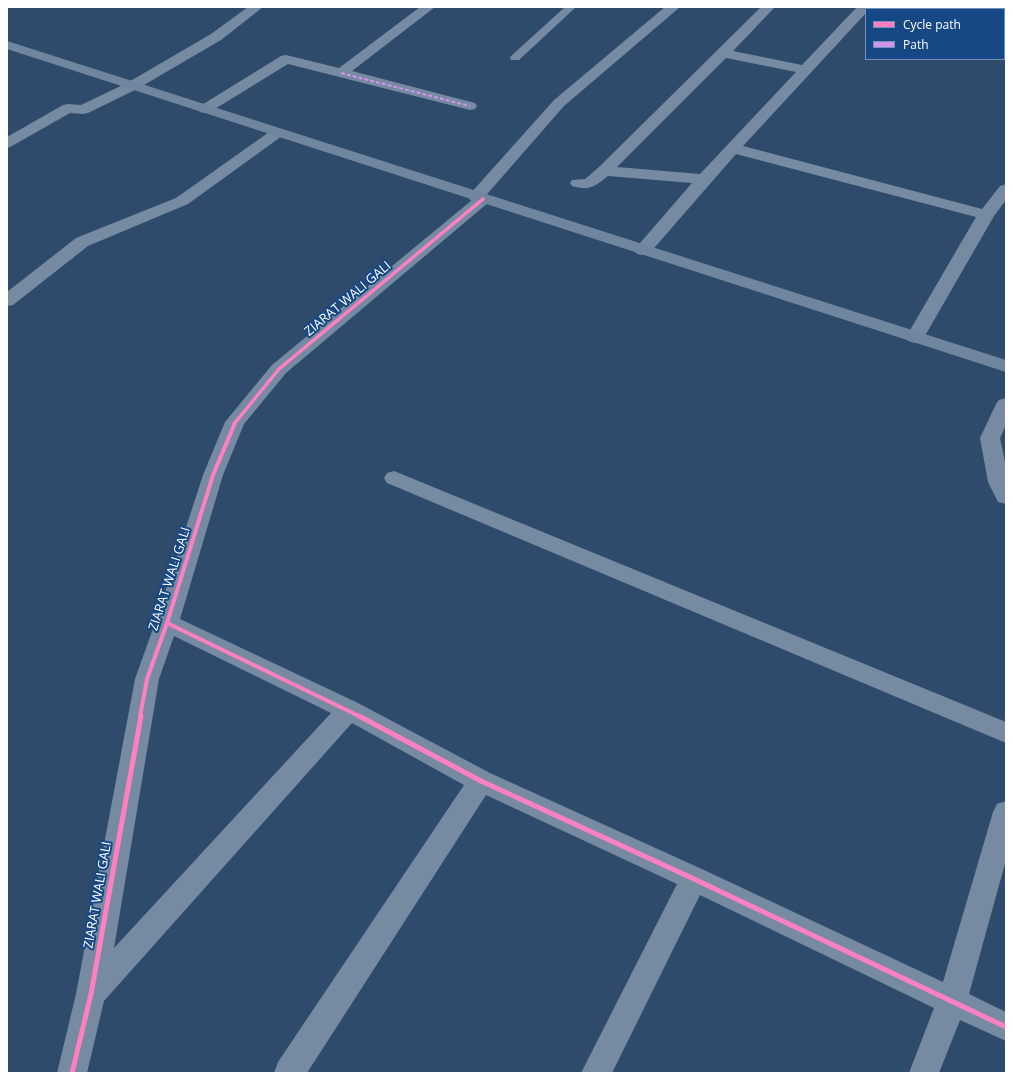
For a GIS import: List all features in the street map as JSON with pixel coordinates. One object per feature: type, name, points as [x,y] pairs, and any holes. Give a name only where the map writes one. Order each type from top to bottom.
[{"type":"main road","points":[[7,45],[1006,366]]},
{"type":"street","points":[[7,143],[68,108],[83,110],[132,86],[216,37],[256,7]]},
{"type":"street","points":[[341,73],[428,7]]},
{"type":"street","name":"ZIARAT WALI GALI","points":[[72,1073],[91,994],[147,679],[167,623],[213,475],[235,422],[279,369],[480,198],[559,103],[673,7]]},
{"type":"street","points":[[578,183],[588,184],[604,171],[768,7]]},
{"type":"street","points":[[643,250],[704,179],[864,7]]},
{"type":"street","points":[[723,53],[806,70]]},
{"type":"street","points":[[205,109],[286,59],[470,106]]},
{"type":"street","points":[[7,301],[82,242],[182,201],[277,133]]},
{"type":"street","points":[[733,148],[986,215]]},
{"type":"street","points":[[604,171],[704,179]]},
{"type":"street","points":[[916,337],[986,215],[1006,189]]},
{"type":"street","points":[[1006,404],[990,438],[999,482],[1006,496]]},
{"type":"street","points":[[394,478],[1006,733]]},
{"type":"street","points":[[167,623],[349,710],[481,781],[694,879],[1006,1027]]},
{"type":"street","points":[[91,994],[349,710]]},
{"type":"street","points":[[289,1073],[481,781]]},
{"type":"street","points":[[924,1073],[952,1001],[1006,812]]},
{"type":"street","points":[[596,1073],[694,879]]},
{"type":"lane","points":[[515,58],[571,7]]},
{"type":"marked path","points":[[341,73],[470,106]]},
{"type":"cycle path","points":[[72,1073],[91,994],[147,679],[167,623],[213,475],[235,422],[279,369],[483,199]]},
{"type":"cycle path","points":[[167,623],[349,710],[481,781],[694,879],[1006,1027]]}]
